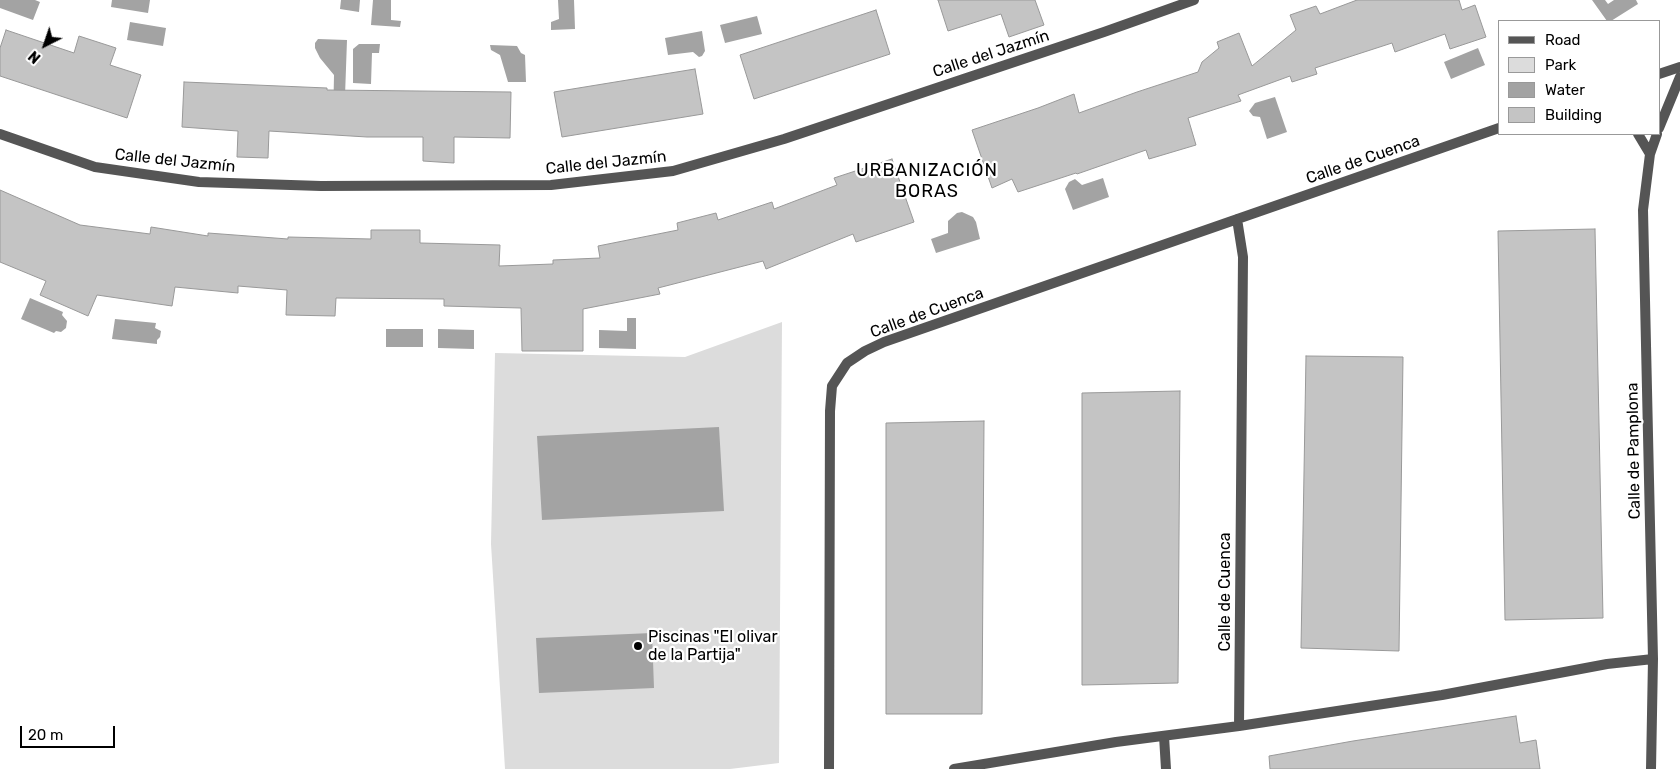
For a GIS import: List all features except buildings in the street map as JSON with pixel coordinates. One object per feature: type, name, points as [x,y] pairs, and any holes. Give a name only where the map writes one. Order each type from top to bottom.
[{"type":"street","name":"Calle del Jazmín","points":[[0,134],[95,167],[199,182],[321,186],[560,184],[673,171],[692,166],[784,139],[1194,0]]},
{"type":"street","points":[[1660,74],[1680,67]]},
{"type":"street","points":[[1660,126],[1680,77]]},
{"type":"street","name":"Calle de Cuenca","points":[[829,769],[830,411],[832,386],[847,363],[865,351],[884,342],[1498,128]]},
{"type":"street","points":[[1639,135],[1650,154]]},
{"type":"street","name":"Calle de Pamplona","points":[[1651,769],[1653,659],[1643,210],[1650,154],[1657,135]]},
{"type":"street","name":"Calle de Cuenca","points":[[1238,219],[1243,257],[1238,726]]},
{"type":"street","points":[[954,769],[1116,742],[1238,726],[1442,695],[1607,664],[1653,659]]},
{"type":"street","points":[[1164,736],[1166,769]]},
{"type":"green space","name":"Piscinas \"El olivar de la Partija\"","points":[[782,322],[779,763],[730,769],[505,769],[491,544],[495,353],[685,357]]},
{"type":"water","points":[[0,0],[35,0],[40,2],[33,20],[0,8]]},
{"type":"water","points":[[112,0],[150,0],[148,13],[111,7]]},
{"type":"water","points":[[341,0],[360,0],[359,12],[340,9]]},
{"type":"water","points":[[373,0],[391,0],[391,20],[401,21],[400,27],[371,25]]},
{"type":"water","points":[[558,0],[574,0],[575,29],[551,30],[551,22],[559,19]]},
{"type":"water","points":[[1592,0],[1605,0],[1608,4],[1614,0],[1636,0],[1638,4],[1613,20],[1606,20]]},
{"type":"water","points":[[757,16],[762,34],[725,43],[720,25]]},
{"type":"water","points":[[130,22],[166,28],[163,46],[127,40]]},
{"type":"water","points":[[702,31],[705,51],[702,56],[699,57],[693,52],[668,55],[665,38]]},
{"type":"water","points":[[318,39],[347,40],[344,124],[333,124],[334,75],[320,58],[315,48],[315,43]]},
{"type":"water","points":[[359,44],[380,44],[379,53],[372,53],[371,84],[353,83],[353,49]]},
{"type":"water","points":[[490,45],[517,46],[521,53],[525,55],[526,82],[508,82],[500,55],[491,50]]},
{"type":"water","points":[[1478,48],[1485,65],[1451,79],[1444,62]]},
{"type":"water","points":[[1275,97],[1287,132],[1267,139],[1260,117],[1253,116],[1249,111],[1255,103]]},
{"type":"water","points":[[1103,178],[1109,197],[1073,210],[1065,189],[1069,182],[1075,179],[1082,185]]},
{"type":"water","points":[[962,212],[973,217],[980,239],[936,253],[931,239],[948,233],[948,221],[957,213]]},
{"type":"water","points":[[30,298],[63,312],[62,315],[67,321],[66,328],[61,332],[56,331],[54,333],[21,319]]},
{"type":"water","points":[[627,318],[636,318],[636,349],[599,348],[599,330],[627,331]]},
{"type":"water","points":[[115,319],[156,323],[155,328],[161,331],[157,344],[112,339]]},
{"type":"water","points":[[386,329],[423,329],[423,347],[386,347]]},
{"type":"water","points":[[438,329],[474,330],[474,349],[438,348]]},
{"type":"water","points":[[719,427],[724,511],[542,520],[537,436]]},
{"type":"water","points":[[652,633],[654,688],[539,693],[536,638]]},
{"type":"place","name":"Piscinas \"El olivar de la Partija\"","points":[[638,646]]},
{"type":"district","name":"URBANIZACIÓN BORAS","points":[[927,181]]}]
